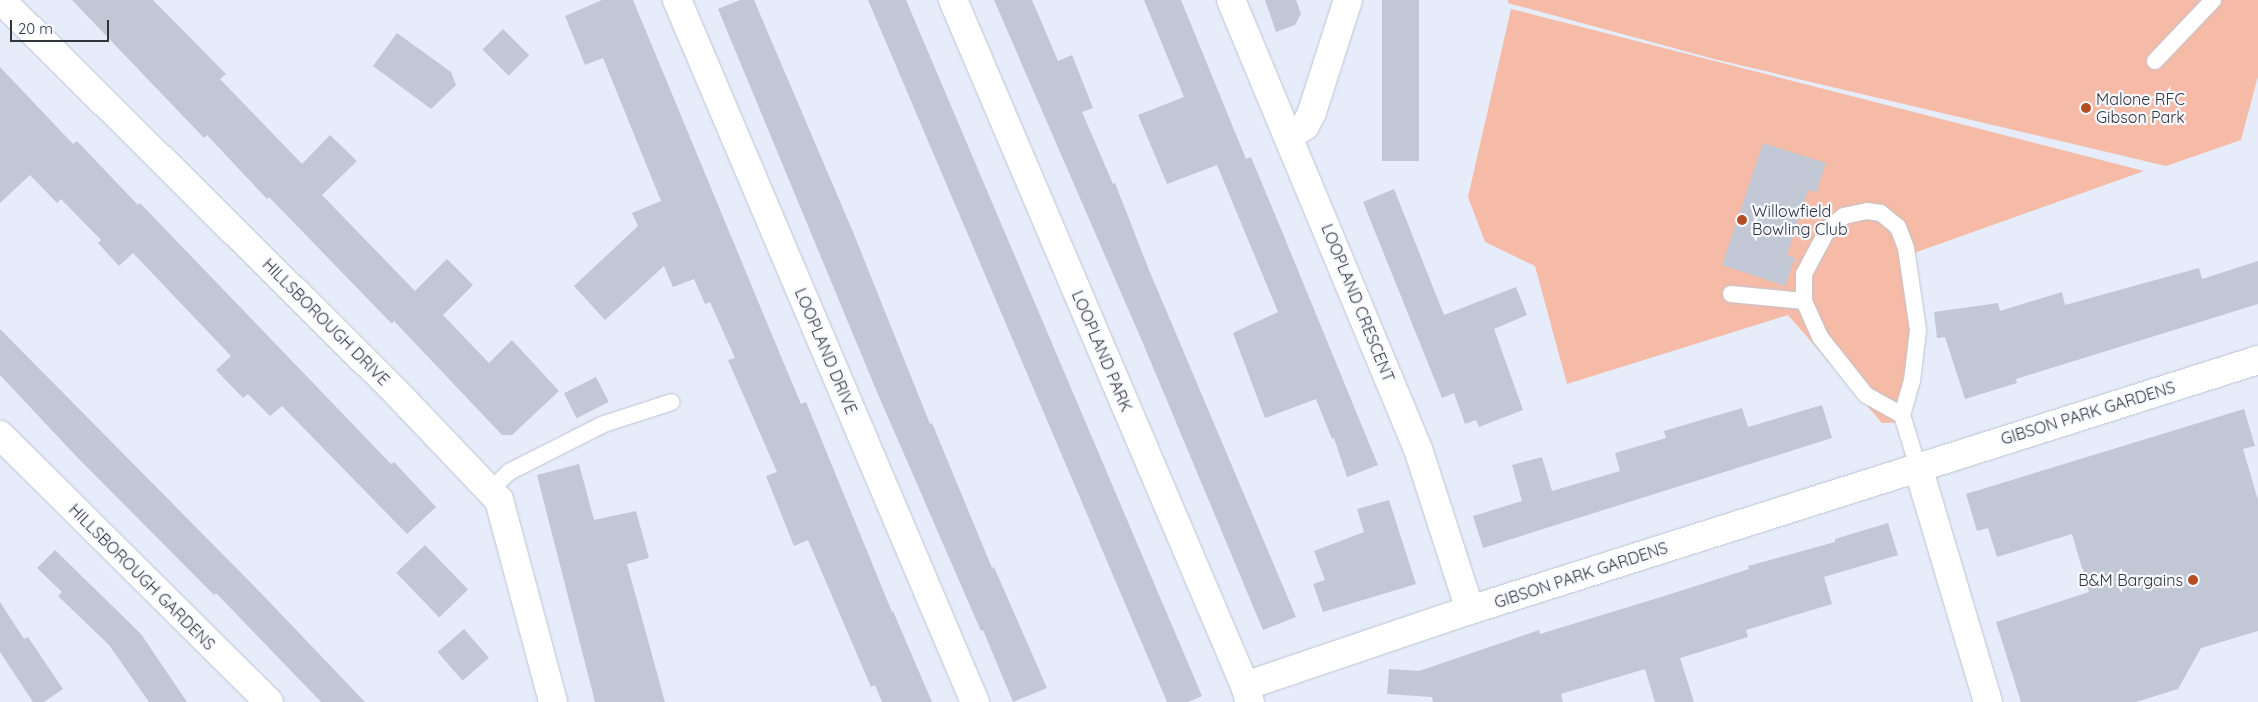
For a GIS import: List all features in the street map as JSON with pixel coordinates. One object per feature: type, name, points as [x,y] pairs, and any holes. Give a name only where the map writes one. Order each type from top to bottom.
[{"type":"street","name":"HILLSBOROUGH DRIVE","points":[[1,0],[348,344],[499,500],[553,702]]},
{"type":"street","name":"LOOPLAND DRIVE","points":[[677,0],[975,702]]},
{"type":"street","name":"LOOPLAND PARK","points":[[954,0],[1247,694]]},
{"type":"street","name":"LOOPLAND CRESCENT","points":[[1231,0],[1418,449],[1470,610]]},
{"type":"street","points":[[1289,136],[1304,126],[1312,112],[1348,0]]},
{"type":"street","name":"GIBSON PARK GARDENS","points":[[1247,694],[1470,610],[2258,360]]},
{"type":"street","name":"HILLSBOROUGH GARDENS","points":[[5,450],[269,702]]},
{"type":"street","points":[[1918,467],[1988,702]]},
{"type":"lane","points":[[2155,61],[2213,0]]},
{"type":"lane","points":[[1902,415],[1866,395],[1820,337],[1804,302],[1804,274],[1828,229],[1844,216],[1867,211],[1880,213],[1898,228],[1906,248],[1918,330],[1912,382],[1902,415],[1918,467]]},
{"type":"lane","points":[[1731,294],[1804,302]]},
{"type":"lane","points":[[490,491],[509,472],[604,424],[672,402]]},
{"type":"shaded area","name":"Malone RFC Gibson Park","points":[[1508,0],[2258,0],[2258,76],[2241,140],[2166,166],[1714,59],[1508,3]]},
{"type":"shaded area","name":"Willowfield Bowling Club","points":[[1511,9],[2144,171],[1914,253],[1906,422],[1882,423],[1788,315],[1567,384],[1535,266],[1485,242],[1468,197]]},
{"type":"building","points":[[72,0],[153,0],[226,74],[220,79],[302,164],[330,135],[357,161],[322,195],[415,291],[447,259],[473,285],[443,315],[489,363],[512,340],[559,391],[512,435],[502,435],[394,321],[392,324],[269,197],[267,199],[207,135],[204,138]]},
{"type":"building","points":[[602,0],[633,0],[801,404],[806,402],[892,612],[932,702],[882,702],[875,685],[871,687],[808,540],[794,546],[766,476],[777,472],[728,360],[735,358],[710,302],[705,304],[694,279],[673,287],[664,266],[605,320],[574,286],[638,226],[632,213],[661,201],[603,58],[585,65],[565,16]]},
{"type":"building","points":[[740,0],[754,0],[853,232],[930,424],[932,423],[992,568],[994,567],[1047,688],[1013,702],[983,630],[981,631],[877,392],[718,9]]},
{"type":"building","points":[[868,0],[906,0],[1202,696],[1188,702],[1167,702]]},
{"type":"building","points":[[994,0],[1032,0],[1058,61],[1072,55],[1093,108],[1082,112],[1113,184],[1115,183],[1149,270],[1296,617],[1263,630],[1142,341]]},
{"type":"building","points":[[1144,0],[1181,0],[1246,159],[1251,157],[1378,465],[1347,477],[1334,438],[1332,439],[1316,399],[1265,418],[1233,333],[1278,312],[1217,165],[1167,184],[1138,115],[1184,97]]},
{"type":"building","points":[[1265,0],[1296,0],[1301,14],[1295,25],[1276,32]]},
{"type":"building","points":[[1382,0],[1419,0],[1419,161],[1382,161]]},
{"type":"building","points":[[503,29],[529,55],[509,76],[482,50]]},
{"type":"building","points":[[397,33],[451,72],[456,85],[431,109],[373,66]]},
{"type":"building","points":[[0,67],[73,144],[77,141],[138,205],[140,203],[391,464],[394,462],[436,507],[407,534],[282,406],[270,416],[248,394],[243,398],[216,370],[231,356],[133,253],[119,266],[98,243],[101,240],[61,199],[57,203],[30,175],[0,203]]},
{"type":"building","points":[[1763,143],[1826,163],[1816,193],[1808,190],[1787,255],[1795,258],[1785,286],[1722,265]]},
{"type":"building","points":[[1394,189],[1444,315],[1516,287],[1527,315],[1494,329],[1523,410],[1479,427],[1476,420],[1465,424],[1454,393],[1442,398],[1363,202]]},
{"type":"building","points":[[2258,261],[2258,304],[2016,379],[2017,383],[1965,399],[1945,337],[1937,338],[1934,312],[1998,303],[2000,311],[2062,292],[2065,305],[2199,268],[2202,279]]},
{"type":"building","points":[[0,329],[257,589],[365,702],[321,702],[216,593],[214,595],[76,456],[0,375]]},
{"type":"building","points":[[596,377],[609,402],[577,418],[564,393]]},
{"type":"building","points":[[1822,405],[1832,438],[1483,548],[1473,516],[1522,501],[1512,465],[1542,457],[1552,491],[1620,471],[1615,453],[1666,438],[1664,431],[1742,408],[1748,427]]},
{"type":"building","points":[[2244,409],[2255,446],[2243,449],[2258,500],[2258,631],[2201,648],[2178,689],[2136,702],[2021,702],[1996,622],[2089,592],[2072,534],[1997,557],[1988,528],[1977,531],[1966,494]]},
{"type":"building","points":[[579,464],[594,520],[636,511],[649,558],[627,564],[665,702],[595,702],[537,475]]},
{"type":"building","points":[[1389,500],[1416,584],[1323,612],[1313,584],[1325,580],[1314,551],[1364,532],[1357,509]]},
{"type":"building","points":[[1888,523],[1898,555],[1824,577],[1832,604],[1746,630],[1748,637],[1680,658],[1694,702],[1655,702],[1645,669],[1561,694],[1563,702],[1433,702],[1432,697],[1387,694],[1389,669],[1419,671],[1539,630],[1540,634],[1661,597],[1749,569],[1748,566],[1835,542],[1835,539]]},
{"type":"building","points":[[425,545],[468,590],[439,617],[396,573]]},
{"type":"building","points":[[55,550],[141,634],[187,702],[149,702],[109,645],[58,596],[62,592],[37,568]]},
{"type":"building","points":[[0,602],[24,639],[28,637],[63,689],[44,702],[33,702],[0,652]]},
{"type":"building","points":[[464,629],[489,658],[463,681],[438,652]]},
{"type":"place","name":"Malone RFC Gibson Park","points":[[2086,108]]},
{"type":"place","name":"Willowfield Bowling Club","points":[[1742,220]]},
{"type":"place","name":"B&M Bargains","points":[[2193,580]]}]
